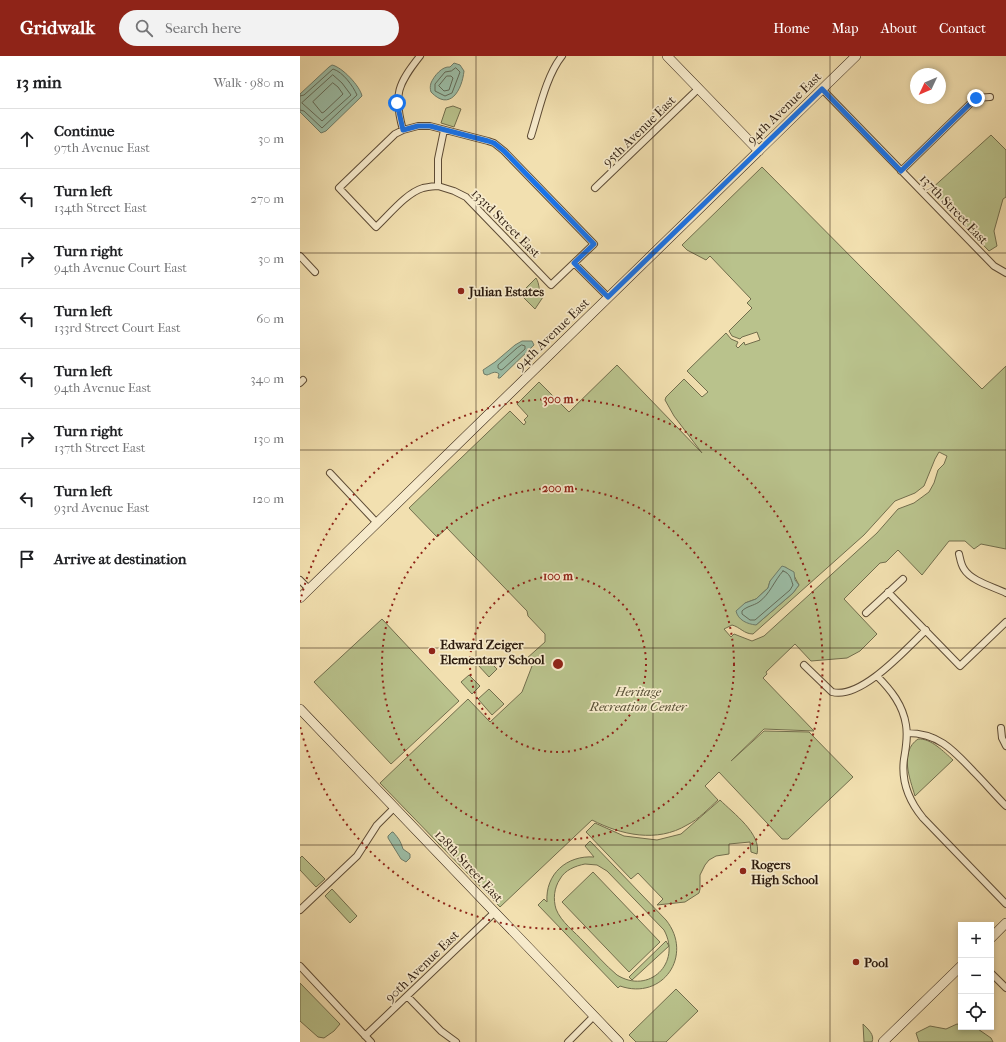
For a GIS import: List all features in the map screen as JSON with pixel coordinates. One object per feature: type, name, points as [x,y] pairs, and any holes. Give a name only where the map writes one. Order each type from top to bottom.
[{"type":"main road","name":"94th Avenue East","points":[[300,598],[856,56]]},
{"type":"main road","points":[[668,57],[759,151]]},
{"type":"main road","name":"128th Street East","points":[[300,708],[619,1042]]},
{"type":"main road","points":[[994,935],[1006,923]]},
{"type":"main road","points":[[883,1042],[958,969]]},
{"type":"street","points":[[403,130],[398,112],[398,92],[408,72],[420,56]]},
{"type":"street","points":[[531,136],[548,84],[557,61],[562,56]]},
{"type":"street","name":"95th Avenue East","points":[[595,188],[698,89]]},
{"type":"street","name":"137th Street East","points":[[822,89],[994,266],[1006,273]]},
{"type":"street","points":[[901,171],[976,98],[990,97]]},
{"type":"street","points":[[444,130],[438,159],[438,186],[422,188],[414,192],[376,227],[339,188],[395,134],[403,130],[425,126],[444,130],[488,141],[499,147],[594,244],[574,263],[608,297]]},
{"type":"street","name":"133rd Street East","points":[[438,186],[466,197],[551,285],[574,263]]},
{"type":"street","points":[[300,256],[315,272]]},
{"type":"street","points":[[330,474],[377,523]]},
{"type":"street","points":[[959,554],[964,569],[968,573],[985,584],[1006,593]]},
{"type":"street","points":[[866,613],[902,579]]},
{"type":"street","points":[[300,580],[309,589]]},
{"type":"street","points":[[888,592],[960,666],[1006,622]]},
{"type":"street","points":[[804,665],[832,692],[838,694],[847,693],[877,676],[926,630]]},
{"type":"street","points":[[877,676],[897,699],[904,715],[907,733],[903,769],[906,790],[912,803],[923,818],[1006,904]]},
{"type":"street","points":[[1002,728],[1002,738],[1006,746]]},
{"type":"street","points":[[907,733],[922,734],[949,746],[1006,806]]},
{"type":"street","points":[[300,910],[357,856],[377,825],[395,807]]},
{"type":"street","name":"90th Avenue East","points":[[365,1036],[495,912]]},
{"type":"street","points":[[300,966],[371,1042]]},
{"type":"street","points":[[994,976],[1006,988]]},
{"type":"street","points":[[407,996],[441,1031],[456,1042]]},
{"type":"street","points":[[568,1042],[594,1016]]},
{"type":"green space","points":[[453,106],[461,109],[454,127],[441,123],[446,108]]},
{"type":"green space","points":[[991,135],[1006,150],[1006,197],[1003,199],[994,231],[997,246],[989,251],[930,190]]},
{"type":"green space","name":"Heritage Recreation Center","points":[[762,167],[982,389],[1006,366],[1006,549],[981,544],[974,549],[965,541],[949,541],[922,575],[898,550],[886,562],[880,563],[844,599],[877,634],[860,651],[847,658],[811,661],[795,644],[766,672],[767,674],[763,678],[814,731],[764,729],[731,761],[764,731],[809,732],[853,777],[788,839],[782,839],[719,772],[705,786],[718,800],[691,823],[675,831],[664,834],[639,835],[615,830],[592,820],[500,907],[380,783],[468,699],[490,722],[522,692],[532,666],[526,659],[545,642],[545,634],[528,616],[527,611],[447,528],[437,537],[409,508],[510,411],[524,425],[526,422],[524,420],[528,416],[517,404],[539,382],[569,412],[617,365],[702,453],[674,416],[665,400],[666,397],[684,379],[702,397],[708,392],[687,371],[726,333],[731,339],[738,342],[736,346],[738,348],[744,342],[745,345],[760,340],[757,332],[740,339],[732,336],[729,331],[752,308],[747,303],[751,299],[710,256],[706,260],[687,250],[682,245]],"holes":[[[939,452],[947,456],[944,464],[938,470],[934,483],[929,492],[914,503],[898,509],[877,533],[764,636],[752,641],[734,634],[731,637],[724,629],[732,625],[747,633],[753,634],[864,535],[895,501],[915,493],[924,486]],[[785,567],[792,572],[799,585],[793,593],[756,625],[745,603],[756,599],[768,588],[770,581]]]},
{"type":"green space","points":[[536,278],[543,297],[535,309],[520,294]]},
{"type":"green space","points":[[382,619],[459,701],[391,764],[314,682]]},
{"type":"green space","points":[[486,658],[497,669],[489,677],[478,665]]},
{"type":"green space","points":[[469,675],[480,686],[472,694],[461,682]]},
{"type":"green space","points":[[489,689],[504,704],[492,715],[478,699]]},
{"type":"green space","points":[[918,739],[923,739],[932,743],[953,760],[915,796],[909,774],[907,758],[912,744]]},
{"type":"green space","points":[[720,800],[745,824],[751,832],[757,846],[757,854],[751,852],[750,842],[729,844],[729,854],[716,856],[709,860],[705,865],[700,875],[699,893],[685,902],[657,905],[663,899],[638,873],[631,879],[586,832],[595,823],[624,836],[657,840],[681,834]]},
{"type":"green space","points":[[590,841],[666,920],[674,934],[677,947],[675,960],[670,972],[661,981],[649,987],[635,989],[620,986],[618,988],[538,905],[544,899],[547,902],[547,892],[550,883],[560,868],[575,859],[594,857],[585,846]],"holes":[[[585,864],[597,865],[607,871],[664,930],[668,942],[669,954],[665,964],[659,972],[651,978],[640,981],[629,980],[617,975],[565,923],[558,914],[554,897],[558,882],[562,876],[574,867]]]},
{"type":"green space","points":[[302,856],[325,879],[316,887],[300,870],[300,858]]},
{"type":"green space","points":[[593,872],[660,942],[629,972],[562,902]]},
{"type":"green space","points":[[332,889],[357,916],[350,923],[325,896]]},
{"type":"green space","points":[[666,941],[669,946],[632,980],[629,977]]},
{"type":"green space","points":[[300,983],[340,1024],[334,1031],[324,1038],[318,1037],[300,1021]]},
{"type":"green space","points":[[676,989],[698,1011],[666,1042],[636,1042],[629,1035]]},
{"type":"green space","points":[[863,1024],[873,1037],[872,1042],[864,1042]]},
{"type":"green space","points":[[957,1024],[958,1030],[979,1030],[991,1038],[993,1042],[919,1042],[916,1033],[930,1026],[946,1029]]},
{"type":"water","points":[[454,63],[460,65],[464,71],[461,85],[454,96],[449,99],[444,100],[438,98],[431,92],[431,83],[439,72],[444,68],[450,67]]},
{"type":"water","points":[[332,65],[341,69],[350,78],[358,87],[362,96],[326,131],[321,133],[300,112],[300,94]]},
{"type":"water","points":[[522,341],[532,341],[534,345],[500,378],[498,378],[499,374],[496,372],[487,375],[484,374],[483,370]]},
{"type":"water","points":[[782,566],[794,572],[795,580],[799,585],[793,593],[756,625],[743,621],[736,611],[745,603],[756,599],[768,588],[770,581]]},
{"type":"water","points":[[392,832],[399,840],[403,849],[410,854],[410,858],[406,862],[401,859],[388,838]]},
{"type":"place","name":"Julian Estates","points":[[461,291]]},
{"type":"place","name":"Edward Zeiger Elementary School","points":[[432,651]]},
{"type":"place","name":"Rogers High School","points":[[743,871]]},
{"type":"place","name":"Pool","points":[[856,962]]},
{"type":"route","points":[[397,103],[403,130],[418,126],[430,126],[494,143],[504,151],[594,244],[574,263],[608,297],[822,89],[901,171],[976,98]]}]
